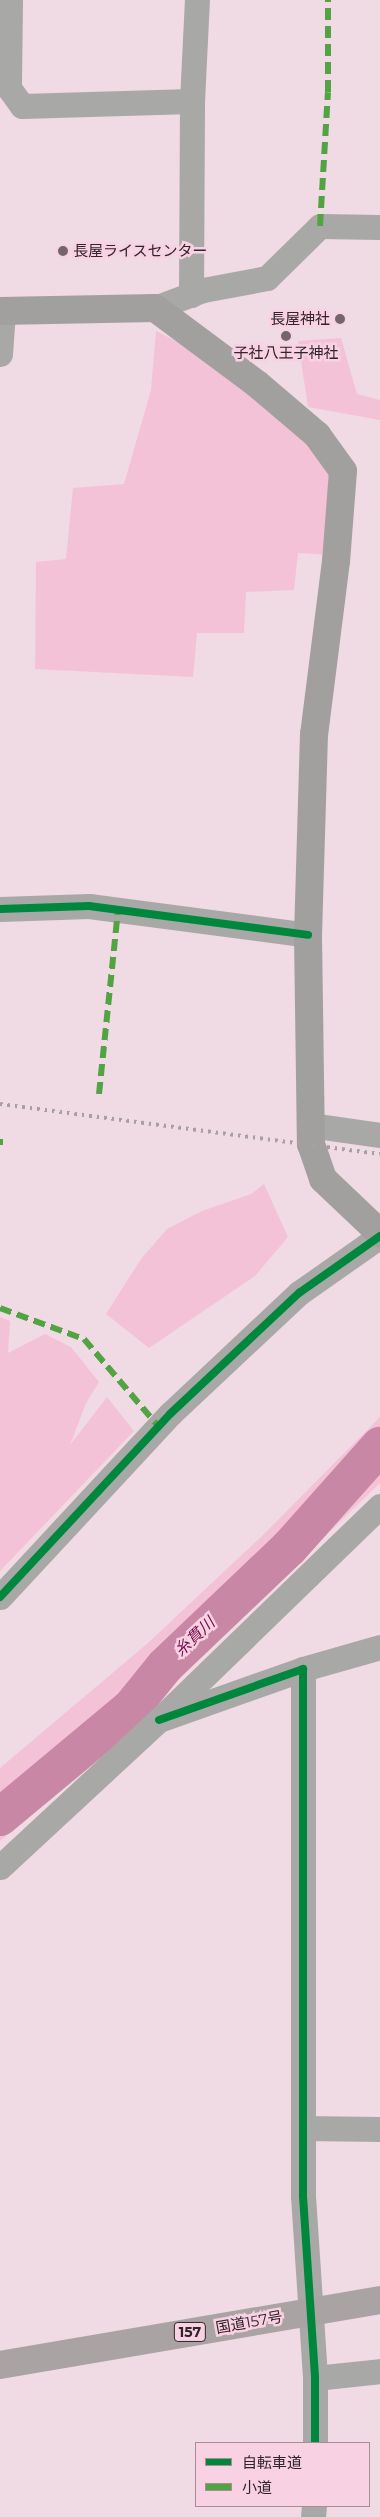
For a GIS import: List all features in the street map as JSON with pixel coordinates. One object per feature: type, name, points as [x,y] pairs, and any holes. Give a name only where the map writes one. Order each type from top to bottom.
[{"type":"highway","name":"国道157号","points":[[0,2365],[380,2300]]},
{"type":"main road","points":[[1,311],[155,308],[257,384],[317,435],[343,471],[332,598],[314,734],[308,935],[310,1144],[323,1179],[380,1235]]},
{"type":"street","points":[[10,0],[9,88],[22,106],[192,101]]},
{"type":"street","points":[[191,295],[192,101],[197,0]]},
{"type":"street","points":[[155,308],[191,295],[267,278],[320,226],[380,227]]},
{"type":"street","points":[[0,354],[1,311]]},
{"type":"street","points":[[0,909],[89,906],[308,935]]},
{"type":"street","points":[[310,1125],[380,1135]]},
{"type":"street","points":[[0,1597],[170,1414],[299,1293],[380,1235]]},
{"type":"street","points":[[0,1867],[159,1720],[380,1506]]},
{"type":"street","points":[[159,1720],[303,1669],[380,1647]]},
{"type":"street","points":[[303,1669],[303,2128],[308,2312],[316,2378],[315,2442]]},
{"type":"street","points":[[303,2128],[380,2129]]},
{"type":"street","points":[[316,2378],[380,2371]]},
{"type":"shaded area","points":[[156,331],[202,354],[279,411],[333,475],[332,555],[298,553],[294,590],[246,592],[244,633],[197,633],[193,677],[35,669],[36,562],[66,559],[73,488],[124,484],[151,390]]},
{"type":"shaded area","points":[[341,338],[357,394],[380,400],[380,420],[308,407],[298,341]]},
{"type":"shaded area","points":[[264,1184],[288,1237],[255,1276],[149,1348],[106,1314],[141,1259],[167,1229],[202,1211],[251,1194]]},
{"type":"shaded area","points":[[0,1317],[10,1321],[8,1353],[45,1334],[71,1347],[99,1382],[86,1403],[70,1445],[107,1397],[134,1431],[0,1571]]},
{"type":"shaded area","points":[[380,1417],[380,1483],[129,1726],[0,1841],[0,1768],[148,1643],[264,1534]]},
{"type":"waterway","name":"糸貫川","points":[[0,1817],[131,1708],[165,1666],[289,1548],[380,1446]]},
{"type":"railway","points":[[0,1104],[380,1154]]},
{"type":"marked path","points":[[320,226],[328,92],[328,0]]},
{"type":"marked path","points":[[99,1094],[118,911]]},
{"type":"marked path","points":[[0,1139],[0,1145]]},
{"type":"marked path","points":[[0,1308],[84,1339],[158,1426]]},
{"type":"cycle path","points":[[0,909],[89,906],[308,935]]},
{"type":"cycle path","points":[[0,1597],[170,1414],[299,1293],[380,1236]]},
{"type":"cycle path","points":[[159,1720],[303,1669],[303,2196],[315,2378],[315,2442]]},
{"type":"place","name":"長屋ライスセンター","points":[[63,251]]},
{"type":"place","name":"長屋神社","points":[[340,319]]},
{"type":"place","name":"子社八王子神社","points":[[286,336]]}]
